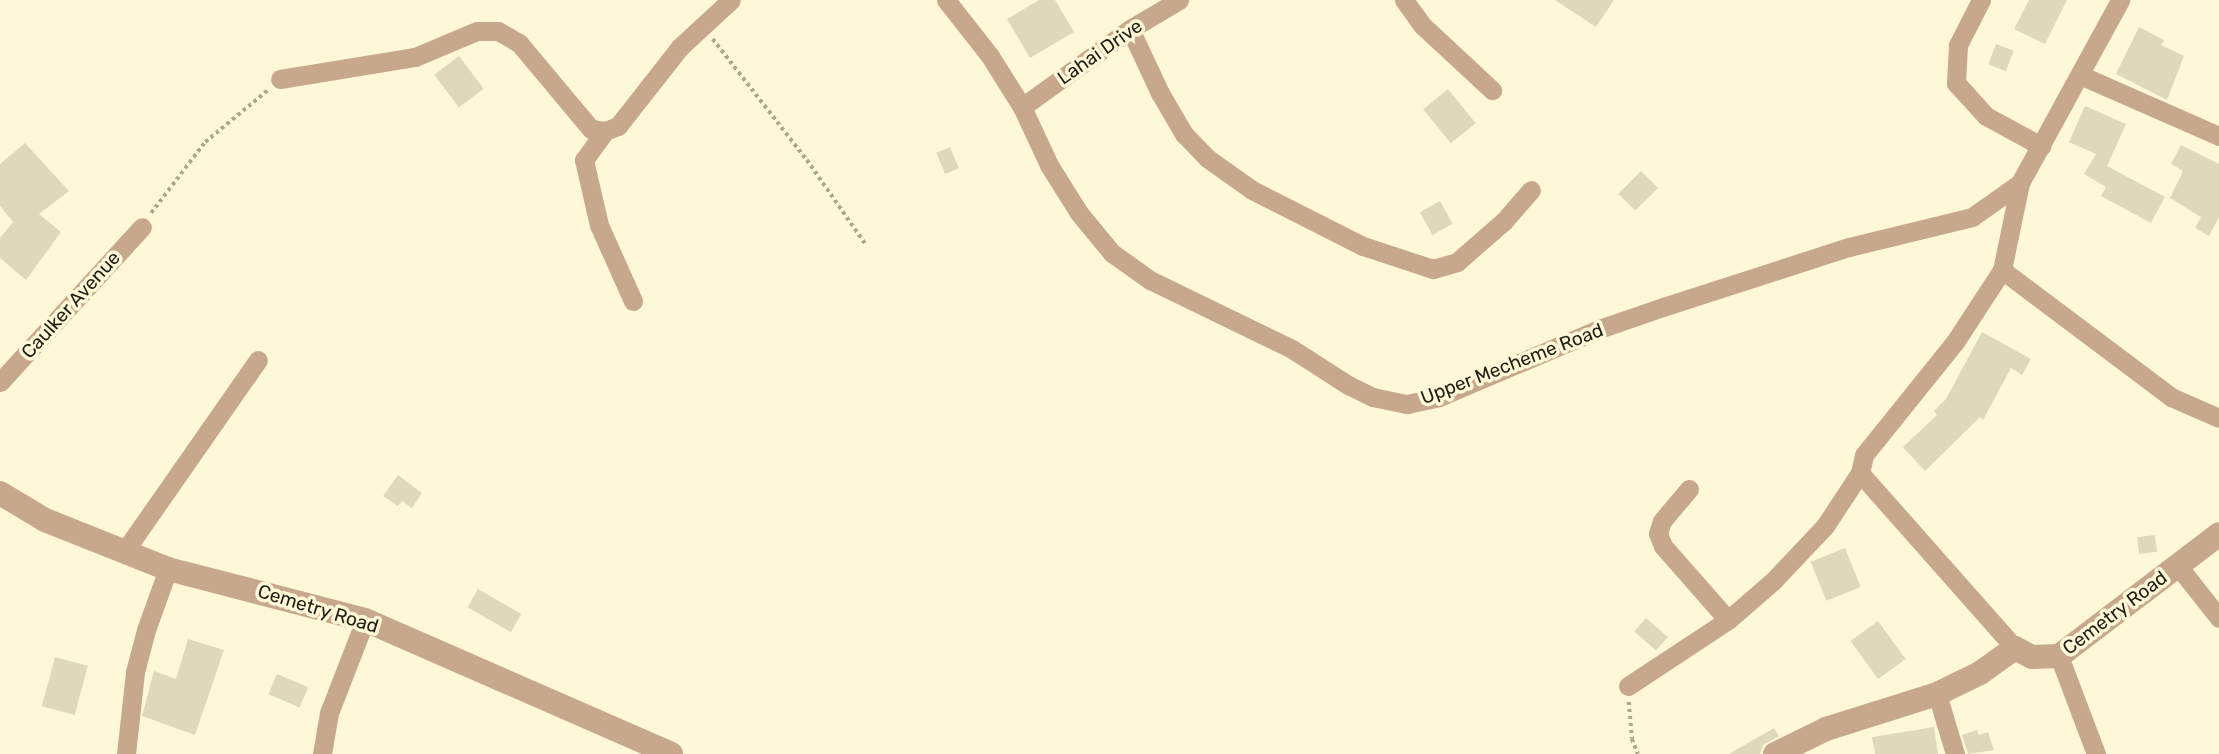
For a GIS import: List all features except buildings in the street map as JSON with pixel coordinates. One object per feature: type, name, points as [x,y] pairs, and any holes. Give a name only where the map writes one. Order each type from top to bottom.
[{"type":"street","points":[[280,79],[415,57],[477,31],[498,31],[519,43],[591,129],[605,131],[618,126],[680,47],[731,0]]},
{"type":"street","name":"Upper Mecheme Road","points":[[946,0],[990,56],[1022,107],[1049,164],[1079,213],[1112,253],[1150,280],[1292,349],[1348,385],[1373,397],[1408,404],[1439,397],[1542,352],[1650,312],[1849,247],[1972,217],[2020,183],[2120,0]]},
{"type":"street","name":"Lahai Drive","points":[[1022,107],[1130,29],[1179,0]]},
{"type":"street","points":[[1404,0],[1422,24],[1492,90]]},
{"type":"street","points":[[1981,0],[1958,45],[1956,83],[1986,116],[2041,145]]},
{"type":"street","points":[[1130,29],[1160,93],[1184,134],[1208,158],[1252,190],[1363,246],[1433,269],[1457,262],[1504,221],[1531,190]]},
{"type":"street","points":[[2080,75],[2219,136]]},
{"type":"street","points":[[605,131],[584,160],[599,225],[633,301]]},
{"type":"street","points":[[1628,686],[1728,620],[1773,582],[1825,526],[1860,473],[1864,455],[1955,342],[2002,270],[2020,183]]},
{"type":"street","name":"Caulker Avenue","points":[[0,382],[142,227]]},
{"type":"street","points":[[2002,270],[2171,397],[2219,418]]},
{"type":"street","points":[[124,552],[258,360]]},
{"type":"street","points":[[1775,754],[1826,729],[1937,694],[1980,673],[2015,648],[1860,473]]},
{"type":"street","points":[[1689,489],[1662,521],[1658,533],[1663,547],[1728,620]]},
{"type":"street","name":"Cemetry Road","points":[[0,493],[45,520],[168,569],[365,620],[671,754]]},
{"type":"street","name":"Cemetry Road","points":[[2015,648],[2032,657],[2059,656],[2219,534]]},
{"type":"street","points":[[2178,566],[2219,618]]},
{"type":"street","points":[[126,754],[135,672],[146,630],[168,569]]},
{"type":"street","points":[[322,754],[329,713],[365,620]]},
{"type":"street","points":[[2059,656],[2096,754]]},
{"type":"street","points":[[1937,694],[1955,754]]},
{"type":"path","points":[[703,27],[807,160],[866,245]]},
{"type":"path","points":[[142,227],[205,142],[280,79]]},
{"type":"path","points":[[1628,686],[1632,739],[1638,754]]}]
